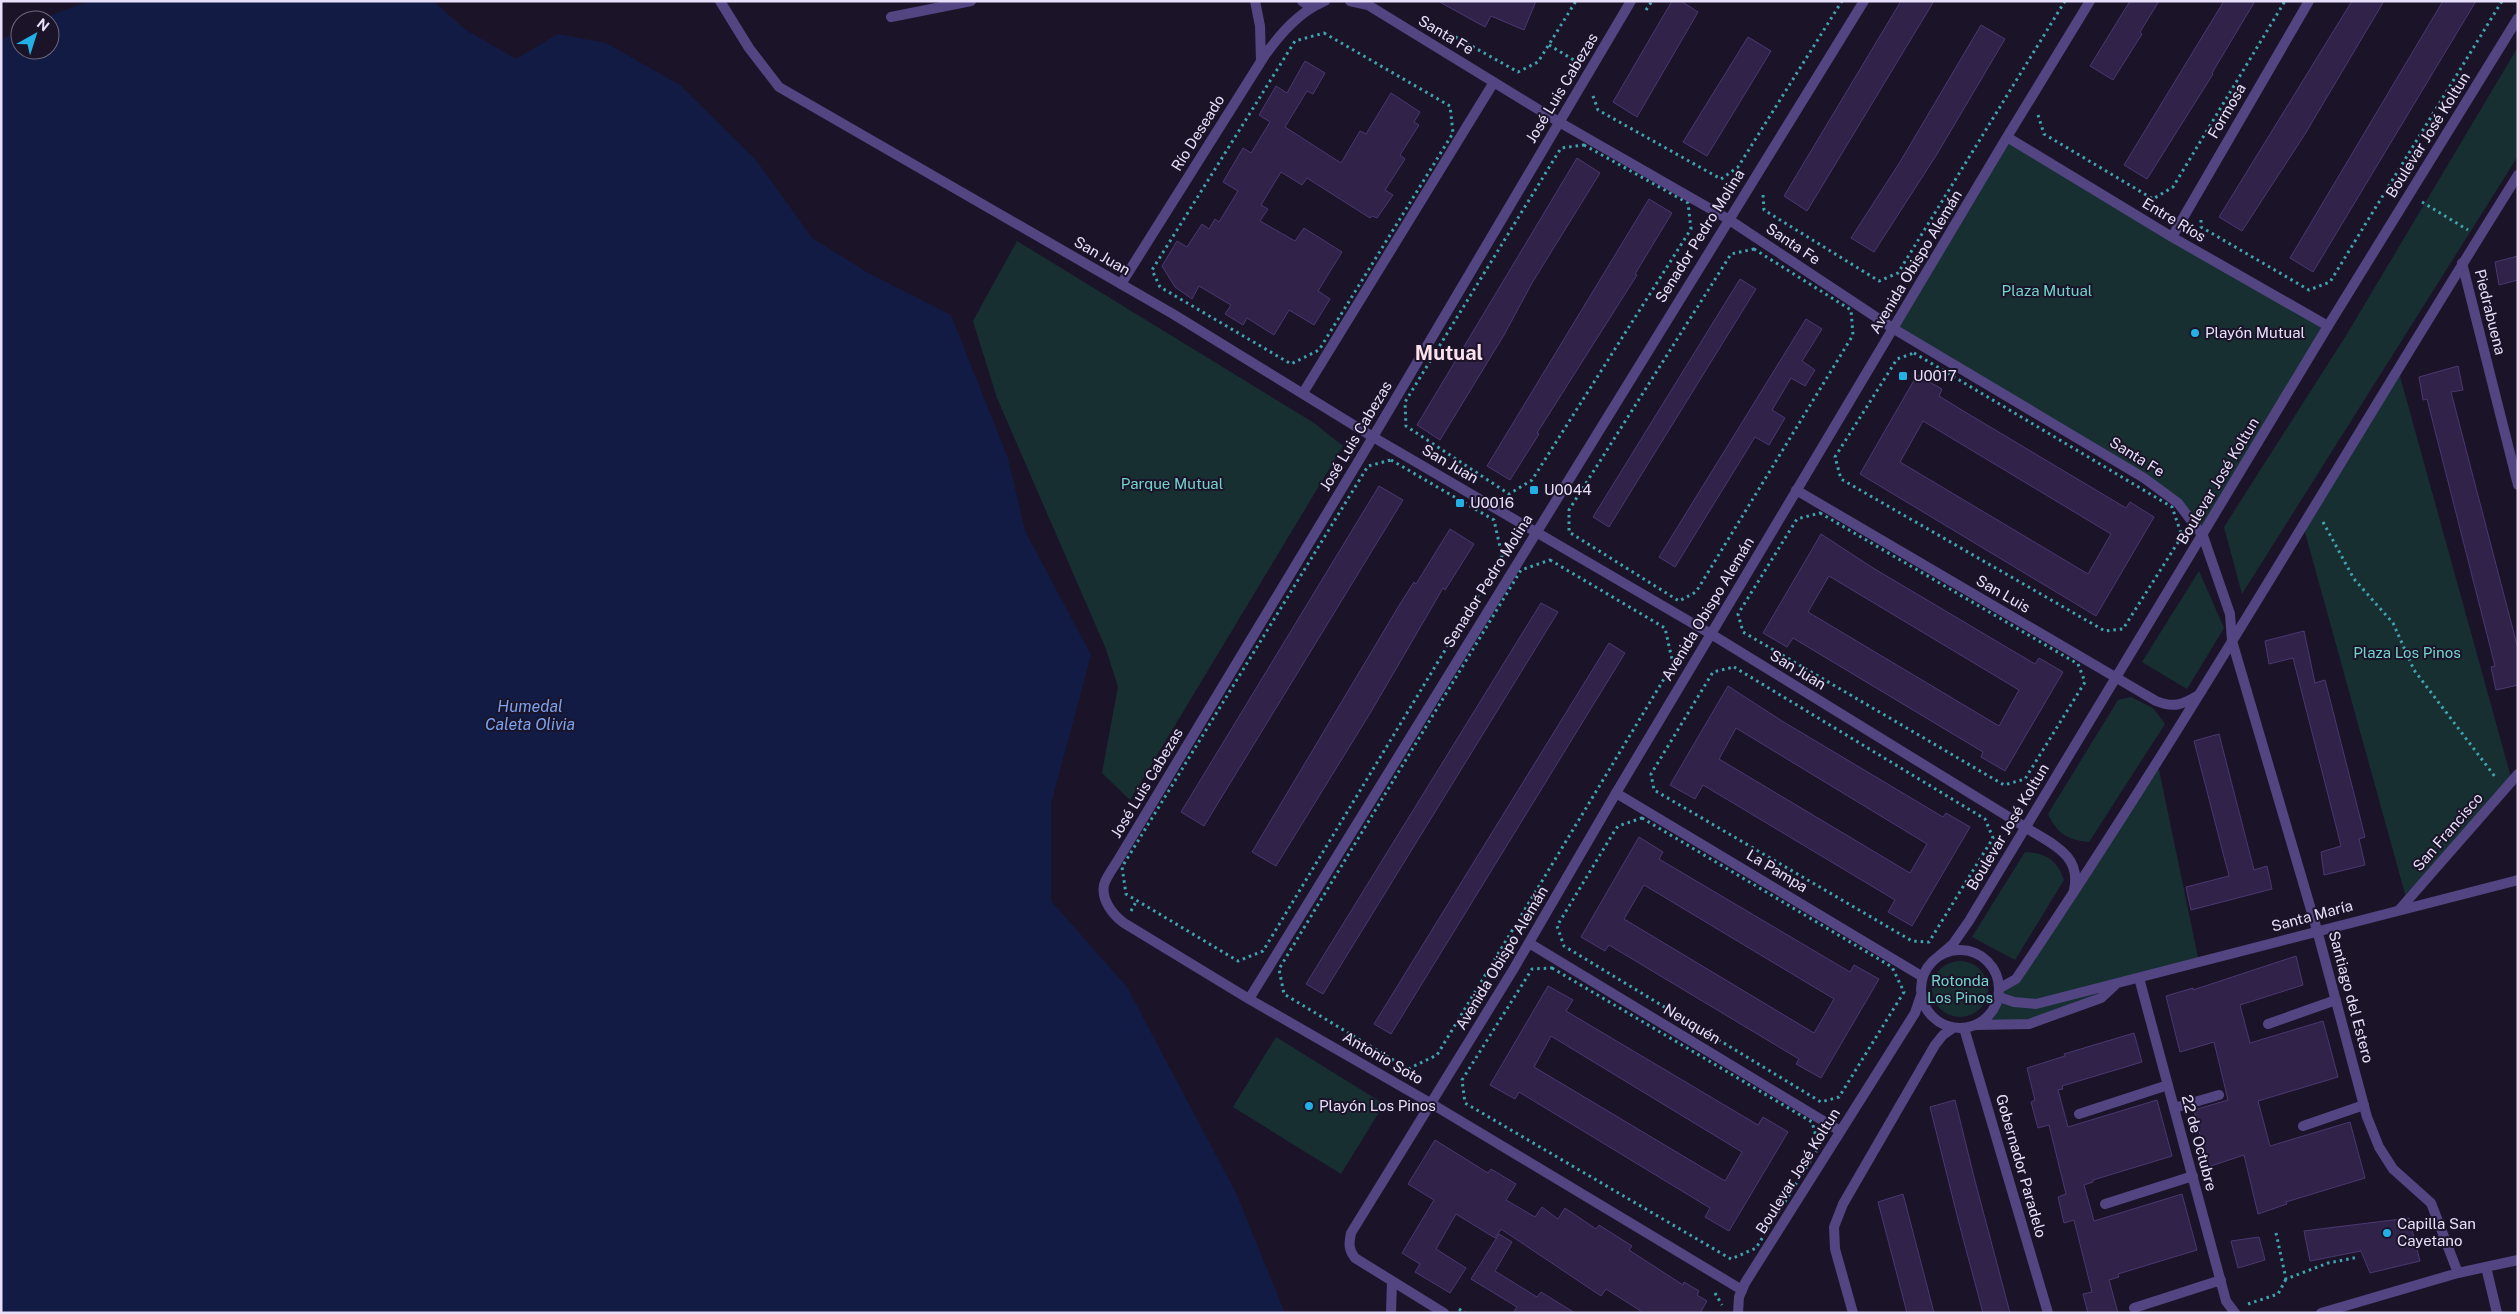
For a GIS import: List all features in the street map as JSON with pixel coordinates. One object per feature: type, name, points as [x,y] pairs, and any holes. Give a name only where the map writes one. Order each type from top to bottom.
[{"type":"street","name":"San Juan","points":[[720,1],[749,48],[779,87],[1121,284],[1373,436],[1710,634],[2025,827],[2060,849],[2070,858],[2077,877],[2074,890]]},
{"type":"street","points":[[891,17],[971,1]]},
{"type":"street","points":[[1255,1],[1260,26],[1261,61]]},
{"type":"street","points":[[1302,1],[1311,7],[1325,1]]},
{"type":"street","name":"Santa Fe","points":[[1350,1],[1368,5],[1558,122],[1728,219],[1894,329],[2144,478],[2178,503],[2203,536]]},
{"type":"street","name":"José Luis Cabezas","points":[[1104,885],[1631,1]]},
{"type":"street","name":"Senador Pedro Molina","points":[[1249,999],[1864,1]]},
{"type":"street","name":"Avenida Obispo Alemán","points":[[1392,1281],[1355,1258],[1350,1252],[1348,1244],[1351,1232],[1432,1104],[1529,943],[1710,634],[2090,1]]},
{"type":"street","name":"Formosa","points":[[2172,236],[2309,1]]},
{"type":"street","name":"Río Deseado","points":[[1121,284],[1261,61],[1283,30],[1311,7]]},
{"type":"street","name":"Boulevar José Koltun","points":[[1940,955],[1953,944],[1965,927],[2203,536],[2328,326],[2518,18]]},
{"type":"street","points":[[1303,393],[1494,82]]},
{"type":"street","name":"Entre Ríos","points":[[2007,137],[2172,236],[2328,326]]},
{"type":"street","points":[[1999,992],[1994,968],[1987,960],[1976,953],[1963,950],[1949,951],[1940,955],[1927,968],[1923,977],[1921,995],[1926,1009],[1942,1024],[1953,1028],[1964,1028],[1977,1025],[1991,1013],[1999,992],[2016,979],[2232,641],[2462,263],[2518,175]]},
{"type":"street","name":"Piedrabuena","points":[[2462,263],[2518,485]]},
{"type":"street","name":"San Luis","points":[[1796,490],[2115,678],[2168,706],[2178,706],[2197,696]]},
{"type":"street","name":"Santiago del Estero","points":[[2203,536],[2230,614],[2232,641],[2317,930],[2364,1104],[2379,1147],[2388,1162],[2431,1203],[2458,1273]]},
{"type":"street","name":"San Francisco","points":[[2400,909],[2518,774]]},
{"type":"street","name":"La Pampa","points":[[1616,793],[1923,977]]},
{"type":"street","name":"Santa María","points":[[1999,992],[2014,1002],[2036,1004],[2097,986],[2115,985],[2317,930],[2518,880]]},
{"type":"street","name":"Antonio Soto","points":[[1104,885],[1109,908],[1118,919],[1249,999],[1432,1104],[1742,1290]]},
{"type":"street","name":"Neuquén","points":[[1529,943],[1840,1131]]},
{"type":"street","name":"22 de Octubre","points":[[2139,978],[2226,1301],[2234,1311]]},
{"type":"street","name":"Santa María","points":[[1977,1025],[2029,1024],[2101,998],[2115,985]]},
{"type":"street","name":"Boulevar José Koltun","points":[[1738,1313],[1739,1297],[1742,1290],[1915,1013],[1921,995]]},
{"type":"street","points":[[2268,1024],[2336,1000]]},
{"type":"street","points":[[1853,1313],[1835,1249],[1834,1227],[1842,1206],[1935,1045],[1943,1034],[1953,1028]]},
{"type":"street","name":"Gobernador Paradelo","points":[[1964,1028],[2048,1313]]},
{"type":"street","points":[[2079,1114],[2168,1085]]},
{"type":"street","points":[[2174,1108],[2219,1095]]},
{"type":"street","points":[[2303,1126],[2364,1104]]},
{"type":"street","points":[[2105,1204],[2193,1176]]},
{"type":"street","points":[[2321,1313],[2352,1308],[2458,1273],[2518,1260]]},
{"type":"street","points":[[2486,1267],[2497,1313]]},
{"type":"street","points":[[2134,1308],[2221,1280]]},
{"type":"street","points":[[1391,1313],[1392,1281],[1444,1313]]},
{"type":"path","points":[[1425,19],[1518,72],[1538,62],[1576,1]]},
{"type":"path","points":[[1642,16],[1652,1]]},
{"type":"path","points":[[1593,94],[1598,110],[1721,179],[1738,166],[1842,1]]},
{"type":"path","points":[[1763,193],[1764,210],[1879,281],[1898,273],[2065,1]]},
{"type":"path","points":[[2044,134],[2153,199],[2173,188],[2285,1]]},
{"type":"path","points":[[2201,227],[2309,290],[2330,282],[2502,1]]},
{"type":"path","points":[[1324,33],[1450,106],[1453,133],[1319,350],[1291,364],[1160,287],[1152,270],[1295,40],[1324,33]]},
{"type":"path","points":[[1584,145],[1688,203],[1691,229],[1532,480],[1509,494],[1406,426],[1405,402],[1561,148],[1584,145]]},
{"type":"path","points":[[2409,195],[2479,236]]},
{"type":"path","points":[[1754,249],[1851,310],[1853,335],[1696,592],[1679,601],[1569,532],[1569,510],[1731,254],[1754,249]]},
{"type":"path","points":[[1914,353],[2172,507],[2182,536],[2123,629],[2105,631],[1842,479],[1834,457],[1897,359],[1914,353]]},
{"type":"path","points":[[1391,460],[1494,520],[1502,556],[1262,951],[1238,961],[1126,894],[1122,866],[1368,466],[1391,460]]},
{"type":"path","points":[[2315,505],[2354,579],[2393,623],[2414,670],[2505,789]]},
{"type":"path","points":[[1797,520],[1738,614],[1743,632],[2004,785],[2025,779],[2084,682]]},
{"type":"path","points":[[1550,560],[1664,628],[1673,664],[1437,1055],[1408,1069],[1284,994],[1279,969],[1522,570],[1550,560]]},
{"type":"path","points":[[1734,667],[1985,818],[1993,838],[1929,942],[1912,941],[1654,790],[1650,774],[1713,672],[1734,667]]},
{"type":"path","points":[[1642,818],[1892,967],[1904,992],[1839,1097],[1821,1102],[1564,946],[1557,926],[1612,835],[1618,826],[1642,818]]},
{"type":"path","points":[[1552,968],[1812,1122],[1819,1148],[1756,1248],[1731,1260],[1465,1103],[1462,1080],[1532,969],[1552,968]]},
{"type":"path","points":[[2234,1311],[2278,1294],[2286,1279],[2276,1233]]},
{"type":"path","points":[[2286,1279],[2328,1263],[2359,1257]]},
{"type":"path","points":[[1714,1291],[1723,1311]]},
{"type":"path","points":[[1457,1308],[1465,1313]]},
{"type":"green space","points":[[2518,47],[2518,156],[2242,594],[2224,527],[2347,334]]},
{"type":"green space","name":"Plaza Mutual","points":[[2007,137],[2328,326],[2203,536],[2178,503],[1894,329]]},
{"type":"green space","name":"Parque Mutual","points":[[1017,241],[1314,423],[1343,446],[1130,800],[1102,773],[1118,687],[1106,649],[997,398],[973,321]]},
{"type":"green space","name":"Plaza Los Pinos","points":[[2398,369],[2512,781],[2407,901],[2303,525]]},
{"type":"green space","points":[[2199,571],[2224,628],[2187,689],[2142,662]]},
{"type":"green space","points":[[2131,697],[2153,708],[2165,724],[2089,842],[2069,837],[2059,831],[2048,814],[2118,700]]},
{"type":"green space","points":[[2157,760],[2199,962],[2115,985],[2101,998],[2029,1024],[1977,1025],[1993,1009],[1998,1000],[2000,988],[2016,979]]},
{"type":"green space","points":[[2025,852],[2039,854],[2050,859],[2058,867],[2064,880],[2015,960],[1972,937]]},
{"type":"green space","name":"Rotonda Los Pinos","points":[[1960,961],[1971,963],[1980,969],[1986,978],[1988,989],[1986,1000],[1980,1009],[1971,1015],[1960,1017],[1949,1015],[1940,1009],[1934,1000],[1932,989],[1934,978],[1940,969],[1949,963]]},
{"type":"green space","name":"Playón Los Pinos","points":[[1276,1037],[1384,1104],[1341,1174],[1233,1107]]},
{"type":"water","name":"Humedal Caleta Olivia","points":[[90,1],[433,1],[466,30],[516,59],[558,34],[606,43],[680,85],[756,160],[812,238],[870,274],[951,315],[1008,458],[1025,531],[1091,655],[1051,804],[1051,901],[1127,987],[1236,1193],[1285,1313],[1,1313],[1,41],[10,35],[10,60],[60,60],[60,12]]},
{"type":"building","points":[[1438,1],[1536,1],[1524,30],[1491,16],[1485,27]]},
{"type":"building","points":[[1672,1],[1681,1],[1698,12],[1637,117],[1613,102]]},
{"type":"building","points":[[1901,1],[1934,1],[1807,211],[1784,196]]},
{"type":"building","points":[[2130,1],[2159,1],[2140,32],[2142,34],[2113,80],[2090,66]]},
{"type":"building","points":[[2224,1],[2255,1],[2213,74],[2147,179],[2124,165]]},
{"type":"building","points":[[2352,1],[2384,1],[2305,134],[2242,231],[2219,217]]},
{"type":"building","points":[[2443,1],[2476,1],[2313,272],[2290,258]]},
{"type":"building","points":[[1981,25],[2005,39],[1937,154],[1874,252],[1851,238],[1900,162]]},
{"type":"building","points":[[1748,37],[1771,51],[1707,156],[1683,142]]},
{"type":"building","points":[[1305,61],[1325,73],[1313,94],[1307,91],[1285,127],[1341,163],[1360,131],[1366,134],[1391,93],[1420,112],[1414,122],[1419,125],[1400,155],[1405,159],[1385,190],[1393,195],[1377,218],[1372,216],[1370,218],[1307,178],[1302,185],[1281,172],[1261,205],[1268,209],[1260,221],[1295,241],[1304,228],[1342,252],[1318,291],[1330,299],[1314,325],[1289,310],[1274,335],[1247,318],[1243,325],[1225,314],[1231,305],[1199,286],[1192,299],[1175,287],[1162,266],[1177,241],[1187,247],[1202,224],[1209,229],[1215,219],[1219,222],[1238,191],[1223,182],[1243,148],[1251,153],[1270,122],[1259,115],[1276,86],[1287,93]]},
{"type":"building","points":[[1577,158],[1600,173],[1532,283],[1504,335],[1440,440],[1417,425]]},
{"type":"building","points":[[1649,199],[1672,213],[1635,274],[1637,275],[1537,433],[1539,434],[1510,480],[1487,466]]},
{"type":"building","points":[[2518,256],[2518,280],[2499,285],[2495,262]]},
{"type":"building","points":[[1740,279],[1756,289],[1609,527],[1593,517]]},
{"type":"building","points":[[1806,319],[1822,329],[1802,361],[1815,370],[1805,386],[1791,378],[1772,410],[1785,418],[1769,445],[1755,437],[1675,567],[1659,557]]},
{"type":"building","points":[[2458,366],[2463,390],[2451,392],[2518,649],[2518,685],[2496,690],[2491,667],[2495,666],[2427,399],[2423,400],[2419,377]]},
{"type":"building","points":[[1917,375],[1942,389],[1939,396],[1965,412],[2126,508],[2130,502],[2154,517],[2096,616],[1860,474]],"holes":[[[1923,421],[2111,534],[2088,574],[1900,462]]]},
{"type":"building","points":[[1379,486],[1403,500],[1204,826],[1181,812]]},
{"type":"building","points":[[1450,529],[1474,544],[1445,590],[1443,588],[1372,710],[1276,866],[1252,852],[1400,604],[1414,582],[1416,584]]},
{"type":"building","points":[[1821,534],[1873,568],[2035,664],[2039,658],[2063,672],[2005,771],[1981,757],[1983,752],[1793,638],[1787,647],[1763,633]],"holes":[[[1829,576],[2019,690],[1999,726],[1808,612]]]},
{"type":"building","points":[[1541,603],[1558,612],[1323,994],[1306,984]]},
{"type":"building","points":[[2304,631],[2315,683],[2325,680],[2365,837],[2359,839],[2365,865],[2324,875],[2321,852],[2341,846],[2336,826],[2293,658],[2269,664],[2265,641]]},
{"type":"building","points":[[1609,643],[1625,653],[1391,1034],[1374,1024]]},
{"type":"building","points":[[1728,686],[1782,721],[1943,817],[1946,813],[1970,827],[1912,926],[1888,912],[1895,900],[1703,785],[1695,799],[1670,785]],"holes":[[[1736,728],[1927,844],[1910,873],[1719,759]]]},
{"type":"building","points":[[2219,734],[2254,870],[2267,866],[2272,889],[2191,910],[2186,887],[2229,876],[2194,741]]},
{"type":"building","points":[[1639,837],[1663,852],[1659,859],[1850,972],[1854,965],[1879,979],[1821,1078],[1796,1064],[1799,1059],[1609,945],[1605,951],[1581,937]],"holes":[[[1644,885],[1834,999],[1814,1033],[1624,919]]]},
{"type":"building","points":[[2296,956],[2303,985],[2240,1005],[2250,1043],[2323,1021],[2338,1077],[2258,1101],[2270,1146],[2350,1122],[2365,1178],[2286,1202],[2287,1204],[2258,1214],[2244,1155],[2208,1167],[2194,1110],[2228,1100],[2214,1042],[2180,1052],[2166,996],[2193,988],[2193,990]]},
{"type":"building","points":[[1548,986],[1573,1000],[1566,1011],[1758,1125],[1763,1117],[1788,1132],[1729,1231],[1705,1217],[1710,1208],[1519,1092],[1515,1099],[1490,1085]],"holes":[[[1551,1036],[1742,1152],[1725,1181],[1534,1067]]]},
{"type":"building","points":[[2134,1033],[2142,1062],[2062,1086],[2063,1089],[2058,1090],[2068,1127],[2157,1100],[2172,1156],[2093,1180],[2093,1182],[2084,1185],[2094,1221],[2182,1194],[2197,1250],[2118,1274],[2119,1277],[2109,1280],[2118,1313],[2088,1313],[2083,1294],[2092,1292],[2074,1220],[2064,1223],[2058,1197],[2066,1194],[2049,1125],[2038,1128],[2031,1102],[2035,1100],[2027,1068],[2065,1056],[2064,1054]]},
{"type":"building","points":[[1955,1100],[2010,1313],[1983,1313],[1959,1223],[1930,1107]]},
{"type":"building","points":[[1435,1140],[1488,1173],[1491,1169],[1516,1184],[1506,1200],[1535,1217],[1542,1207],[1558,1219],[1565,1208],[1596,1229],[1599,1225],[1632,1246],[1629,1250],[1683,1285],[1684,1282],[1699,1291],[1697,1295],[1707,1301],[1700,1313],[1644,1313],[1606,1289],[1601,1296],[1501,1229],[1495,1238],[1456,1214],[1436,1249],[1466,1268],[1450,1293],[1415,1272],[1420,1264],[1402,1253],[1434,1200],[1408,1184]]},
{"type":"building","points":[[1903,1194],[1934,1313],[1907,1313],[1878,1202]]},
{"type":"building","points":[[2409,1218],[2420,1261],[2370,1273],[2361,1251],[2310,1261],[2304,1231]]},
{"type":"building","points":[[1499,1234],[1512,1242],[1495,1271],[1537,1297],[1541,1292],[1575,1313],[1513,1313],[1517,1307],[1471,1279]]},
{"type":"building","points":[[2259,1237],[2265,1260],[2238,1268],[2231,1241]]},
{"type":"place","name":"Playón Mutual","points":[[2195,333]]},
{"type":"place","name":"U0017","points":[[1903,376]]},
{"type":"place","name":"U0044","points":[[1534,490]]},
{"type":"place","name":"U0016","points":[[1460,503]]},
{"type":"place","name":"Playón Los Pinos","points":[[1309,1106]]},
{"type":"place","name":"Capilla San Cayetano","points":[[2387,1233]]},
{"type":"district","name":"Mutual","points":[[1449,353]]}]
